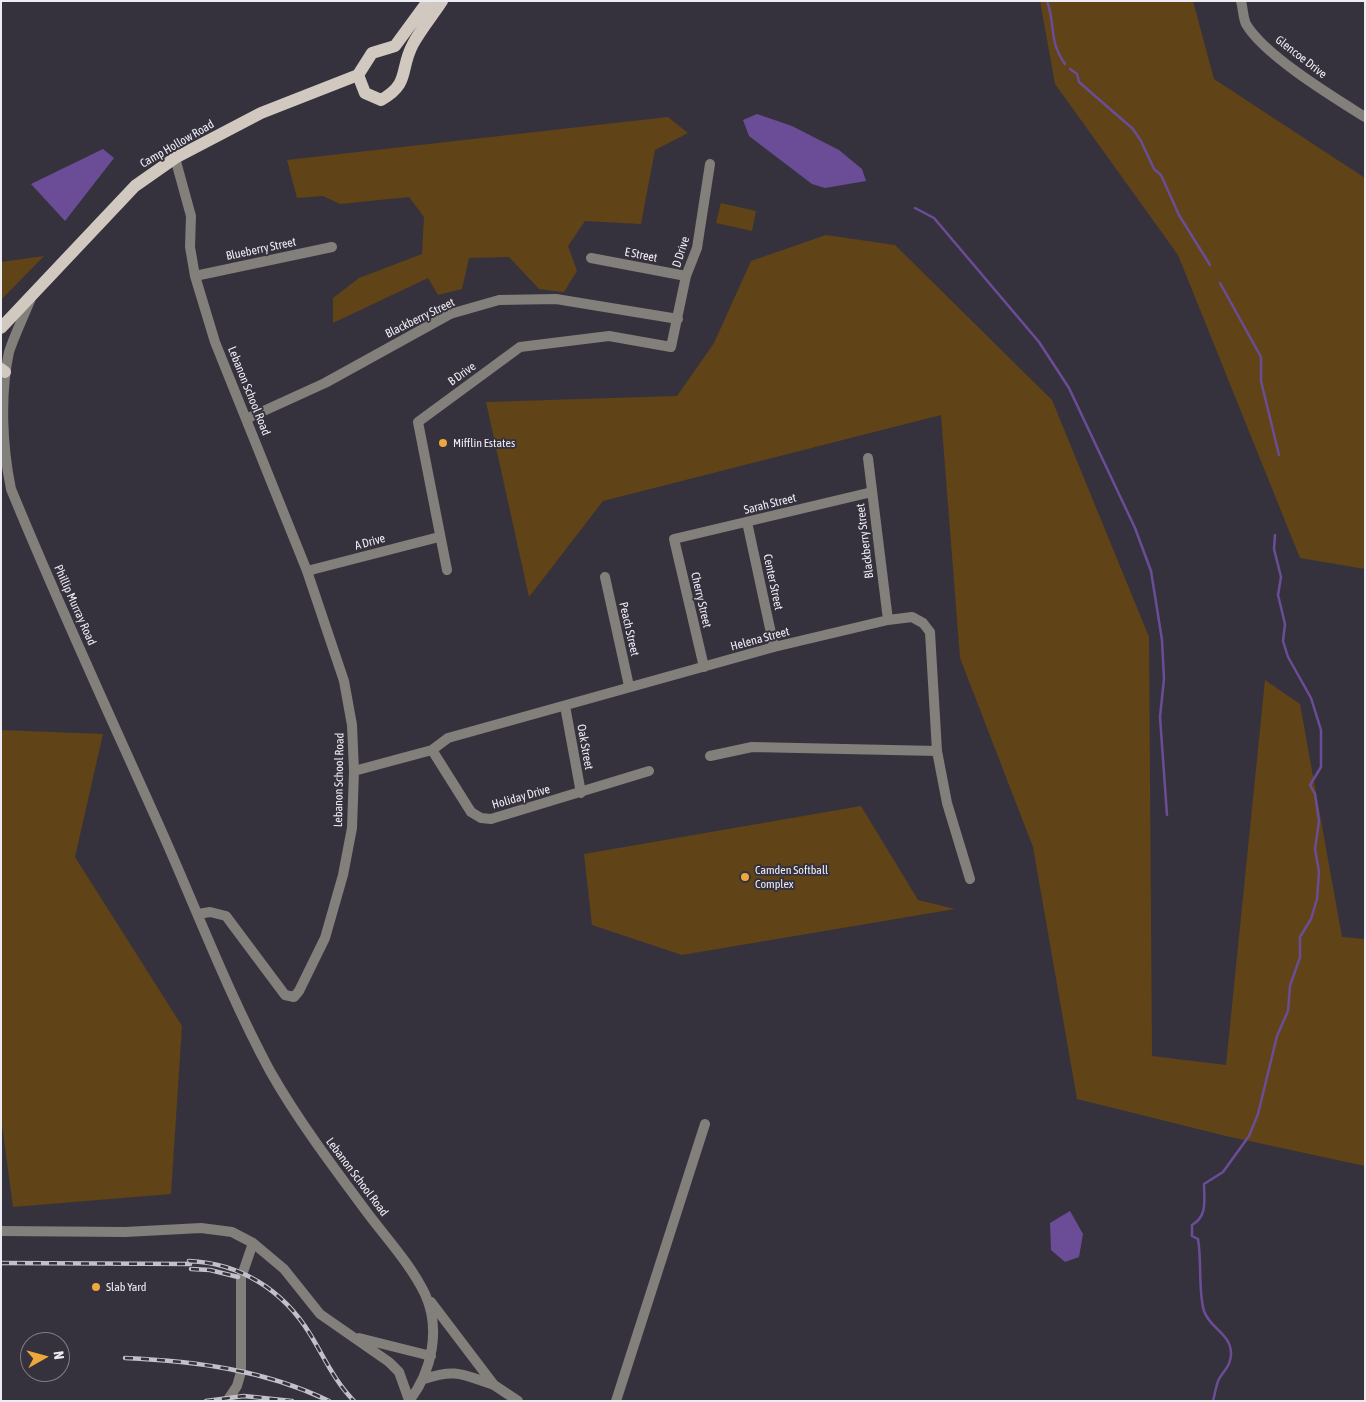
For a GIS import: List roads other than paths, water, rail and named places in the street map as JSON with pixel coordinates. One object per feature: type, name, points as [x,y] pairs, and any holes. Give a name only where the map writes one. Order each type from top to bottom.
[{"type":"main road","points":[[428,1],[395,46],[372,53],[358,75],[365,93],[381,100],[393,94],[403,81],[406,64],[413,44],[442,1]]},
{"type":"main road","name":"Camp Hollow Road","points":[[1,328],[134,186],[175,158],[261,113],[358,75]]},
{"type":"street","name":"Glencoe Drive","points":[[1242,1],[1245,23],[1266,46],[1314,84],[1365,116]]},
{"type":"street","name":"Lebanon School Road","points":[[175,158],[191,216],[190,247],[195,276],[216,342],[307,571],[344,681],[352,725],[354,771],[352,828],[343,876],[325,938],[299,991],[294,997],[285,995],[226,916],[210,912],[198,914],[265,1059],[292,1110],[409,1268],[425,1295],[431,1314],[433,1332],[430,1356],[424,1379],[409,1401]]},
{"type":"street","name":"D Drive","points":[[671,347],[686,276],[697,248],[710,164]]},
{"type":"street","name":"Blueberry Street","points":[[195,276],[332,247]]},
{"type":"street","name":"E Street","points":[[591,258],[686,276]]},
{"type":"street","name":"Phillip Murray Road","points":[[33,295],[3,370],[3,452],[11,489],[198,914]]},
{"type":"street","name":"Blackberry Street","points":[[246,419],[325,383],[450,314],[500,300],[556,299],[678,319]]},
{"type":"street","name":"B Drive","points":[[447,570],[439,537],[418,422],[520,347],[609,336],[671,347]]},
{"type":"street","name":"Blackberry Street","points":[[868,458],[888,620]]},
{"type":"street","name":"Sarah Street","points":[[674,539],[872,492]]},
{"type":"street","name":"Center Street","points":[[747,522],[774,647]]},
{"type":"street","name":"A Drive","points":[[307,571],[439,537]]},
{"type":"street","name":"Cherry Street","points":[[674,539],[704,667]]},
{"type":"street","name":"Peach Street","points":[[605,577],[629,686]]},
{"type":"street","name":"Helena Street","points":[[354,771],[432,750],[448,738],[565,706],[629,686],[774,647],[888,620],[912,617],[923,623],[930,632],[937,751],[947,802],[970,878]]},
{"type":"street","name":"Oak Street","points":[[565,706],[581,793]]},
{"type":"street","points":[[710,756],[752,747],[937,751]]},
{"type":"street","name":"Holiday Drive","points":[[432,750],[470,812],[481,818],[491,819],[649,771]]},
{"type":"street","points":[[616,1401],[705,1124]]},
{"type":"street","points":[[1,1231],[125,1232],[201,1228],[232,1232],[253,1243],[284,1268],[320,1314],[389,1362],[399,1372],[409,1401]]},
{"type":"street","points":[[227,1401],[237,1386],[240,1372],[241,1278],[253,1243]]},
{"type":"street","points":[[425,1295],[494,1385]]},
{"type":"street","points":[[349,1336],[430,1356]]},
{"type":"street","points":[[424,1379],[446,1372],[459,1373],[494,1385],[518,1401]]},
{"type":"waterway","points":[[1047,1],[1056,48],[1065,64]]},
{"type":"waterway","points":[[1070,69],[1077,74],[1079,82],[1133,129],[1141,141],[1154,169],[1161,175],[1179,215],[1210,265]]},
{"type":"waterway","points":[[915,208],[934,218],[1039,342],[1069,388],[1135,528],[1151,571],[1162,640],[1164,679],[1160,717],[1167,815]]},
{"type":"waterway","points":[[1220,283],[1261,357],[1261,381],[1279,455]]},
{"type":"waterway","points":[[1213,1401],[1218,1381],[1229,1363],[1231,1355],[1228,1342],[1211,1323],[1204,1311],[1201,1294],[1198,1239],[1192,1236],[1192,1225],[1201,1217],[1203,1212],[1204,1184],[1223,1172],[1249,1136],[1258,1114],[1277,1036],[1288,1011],[1290,986],[1300,957],[1300,937],[1311,919],[1317,899],[1319,872],[1315,849],[1319,821],[1315,794],[1310,785],[1321,767],[1321,730],[1311,698],[1288,657],[1283,641],[1285,624],[1278,595],[1281,577],[1274,549],[1275,535]]},
{"type":"railway","points":[[1,1263],[190,1264],[189,1261],[208,1263],[243,1273],[273,1292],[287,1304],[310,1334],[335,1378],[354,1401]]},
{"type":"railway","points":[[191,1269],[210,1270],[238,1277]]},
{"type":"railway","points":[[125,1358],[151,1359],[229,1369],[280,1382],[305,1390],[329,1401]]},
{"type":"railway","points":[[206,1401],[244,1396],[292,1401]]},
{"type":"place","name":"Mifflin Estates","points":[[443,443]]},
{"type":"place","name":"Camden Softball Complex","points":[[745,877]]},
{"type":"place","name":"Slab Yard","points":[[96,1287]]}]
